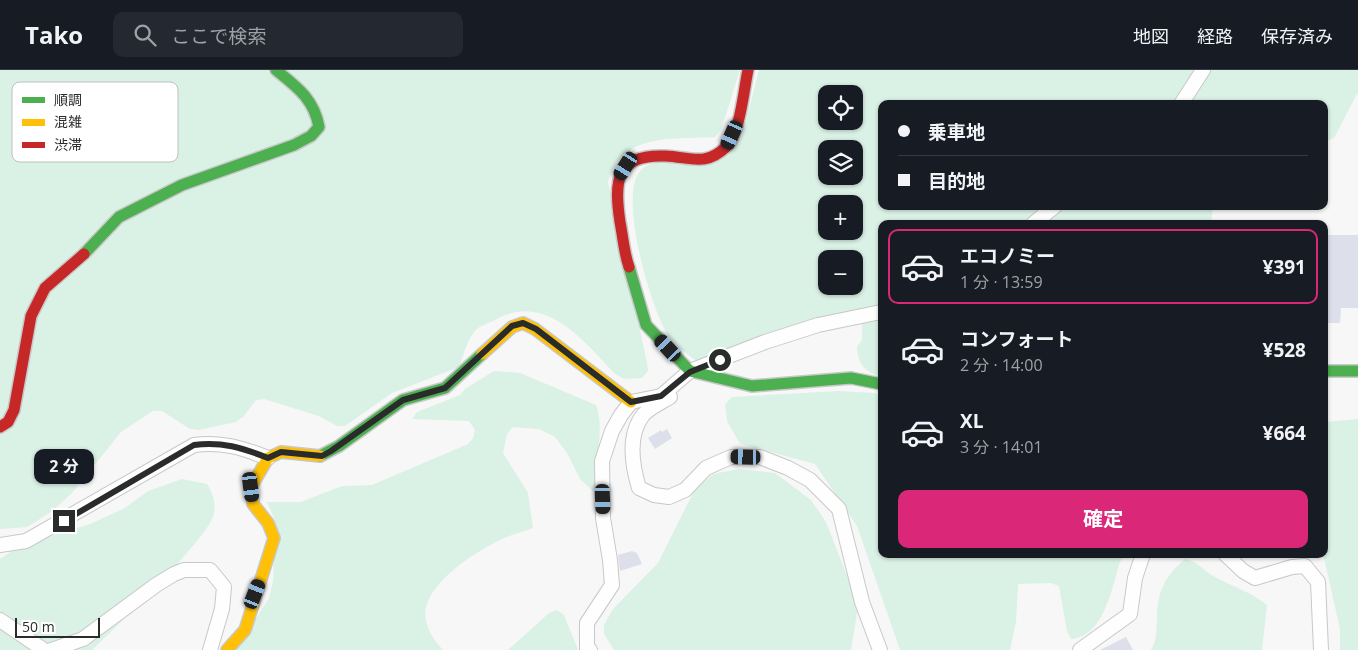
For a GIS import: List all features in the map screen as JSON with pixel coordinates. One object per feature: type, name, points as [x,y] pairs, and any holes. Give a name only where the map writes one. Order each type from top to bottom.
[{"type":"street","points":[[0,427],[8,422],[14,410],[31,316],[45,288],[89,250],[118,217],[182,185],[294,145],[311,136],[319,127],[316,109],[306,95],[276,70]]},
{"type":"street","points":[[748,70],[737,125],[728,146],[707,160],[664,156],[642,157],[626,166],[618,178],[618,206],[626,258],[646,325],[690,372],[693,381],[644,415],[633,439],[632,466],[639,488],[654,495],[670,497],[685,490],[706,468],[731,457],[760,457],[788,468],[810,480],[839,509],[862,602],[880,650]]},
{"type":"street","points":[[1184,100],[1203,70]]},
{"type":"street","points":[[1038,220],[1050,210]]},
{"type":"street","points":[[590,650],[587,648],[587,623],[612,585],[603,518],[602,461],[612,430],[631,402],[661,396],[690,372],[765,342],[818,325],[878,313]]},
{"type":"street","points":[[227,650],[245,630],[274,538],[268,523],[253,504],[251,487],[268,458],[281,452],[322,456],[340,446],[403,400],[445,388],[512,326],[523,323],[536,329],[631,402]]},
{"type":"street","points":[[1328,371],[1358,371]]},
{"type":"street","points":[[690,372],[752,386],[851,378],[878,383]]},
{"type":"street","points":[[0,545],[26,541],[194,445],[212,442],[243,448],[268,458]]},
{"type":"street","points":[[1080,650],[1130,614],[1135,578],[1142,558]]},
{"type":"street","points":[[1229,558],[1242,572],[1255,578],[1292,567],[1306,566],[1318,582],[1321,650]]},
{"type":"street","points":[[51,650],[83,639],[156,585],[184,570],[210,570],[224,587],[222,609],[210,650]]},
{"type":"street","points":[[0,620],[44,650]]},
{"type":"green space","points":[[0,70],[740,70],[721,130],[715,137],[666,139],[636,147],[624,154],[614,166],[608,182],[647,363],[648,371],[642,378],[624,379],[615,374],[578,336],[548,316],[532,312],[515,312],[481,326],[476,330],[467,344],[459,367],[392,393],[345,426],[337,426],[319,416],[264,399],[256,400],[244,416],[236,422],[199,430],[190,429],[162,411],[153,411],[121,432],[72,493],[51,512],[27,527],[0,529]]},
{"type":"green space","points":[[759,70],[1358,70],[1358,92],[1334,138],[1328,140],[1328,100],[878,100],[878,210],[1213,210],[1211,220],[878,220],[878,376],[866,369],[859,358],[857,347],[862,340],[862,322],[853,317],[702,365],[671,339],[661,321],[645,277],[634,224],[633,201],[635,181],[642,169],[655,163],[694,164],[706,161],[742,136]]},
{"type":"green space","points":[[494,371],[520,373],[596,405],[599,413],[600,435],[594,492],[580,479],[567,453],[555,437],[539,429],[513,427],[507,434],[503,453],[528,493],[533,528],[508,537],[477,553],[451,572],[431,595],[426,608],[426,620],[432,636],[443,650],[236,650],[269,598],[273,581],[275,520],[267,502],[301,502],[342,486],[372,485],[468,444],[473,438],[475,430],[469,421],[412,419],[417,412],[460,395],[465,389]]},
{"type":"green space","points":[[839,391],[878,394],[878,558],[1122,558],[1110,597],[1099,620],[1091,630],[1082,636],[1071,639],[1067,631],[1059,586],[1051,583],[1018,584],[1016,622],[1010,650],[900,650],[857,526],[815,464],[740,444],[727,421],[725,404],[732,397]]},
{"type":"green space","points":[[1358,419],[1358,650],[1340,650],[1340,629],[1324,558],[1328,558],[1328,422]]},
{"type":"green space","points":[[739,469],[775,473],[811,500],[826,522],[855,596],[857,613],[851,650],[614,650],[604,634],[604,625],[613,609],[658,563],[694,491],[713,474]]},
{"type":"green space","points":[[182,479],[207,484],[213,495],[213,517],[197,541],[164,579],[92,650],[0,650],[0,559],[19,546],[90,524],[125,508],[148,491]]},
{"type":"green space","points":[[1185,559],[1190,560],[1211,575],[1248,593],[1267,605],[1262,650],[1151,650],[1156,636],[1160,594],[1172,572]]},
{"type":"green space","points":[[557,610],[564,615],[578,650],[508,650],[549,613]]},
{"type":"building","points":[[1328,235],[1358,235],[1358,308],[1341,308],[1340,323],[1328,323]]},
{"type":"building","points":[[667,429],[672,438],[655,449],[648,438],[661,430],[662,432]]},
{"type":"building","points":[[632,551],[637,553],[642,564],[620,571],[618,555]]},
{"type":"building","points":[[1126,637],[1133,650],[1100,650]]},
{"type":"traffic: fast","points":[[84,254],[119,217],[182,185],[294,145],[311,136],[319,127],[317,117],[309,101],[298,88],[276,70]]},
{"type":"traffic: fast","points":[[629,267],[646,325],[690,371],[752,386],[851,378],[878,383]]},
{"type":"traffic: fast","points":[[320,456],[339,446],[403,400],[445,388],[482,354]]},
{"type":"traffic: fast","points":[[1328,371],[1358,371]]},
{"type":"traffic: slow","points":[[482,354],[512,327],[523,323],[535,329],[631,402]]},
{"type":"traffic: slow","points":[[227,650],[245,630],[274,538],[268,523],[253,504],[251,487],[268,458],[281,452],[320,456]]},
{"type":"traffic: jam","points":[[629,267],[617,195],[618,183],[622,173],[627,165],[636,160],[665,156],[704,159],[711,157],[726,147],[731,141],[738,122],[748,70]]},
{"type":"traffic: jam","points":[[0,427],[8,422],[14,410],[31,316],[45,288],[84,254]]},
{"type":"route","points":[[64,521],[194,445],[212,442],[243,448],[268,458],[281,452],[322,456],[340,446],[403,400],[445,388],[512,326],[523,323],[536,329],[569,357],[631,402],[661,396],[690,372],[720,360]]}]
